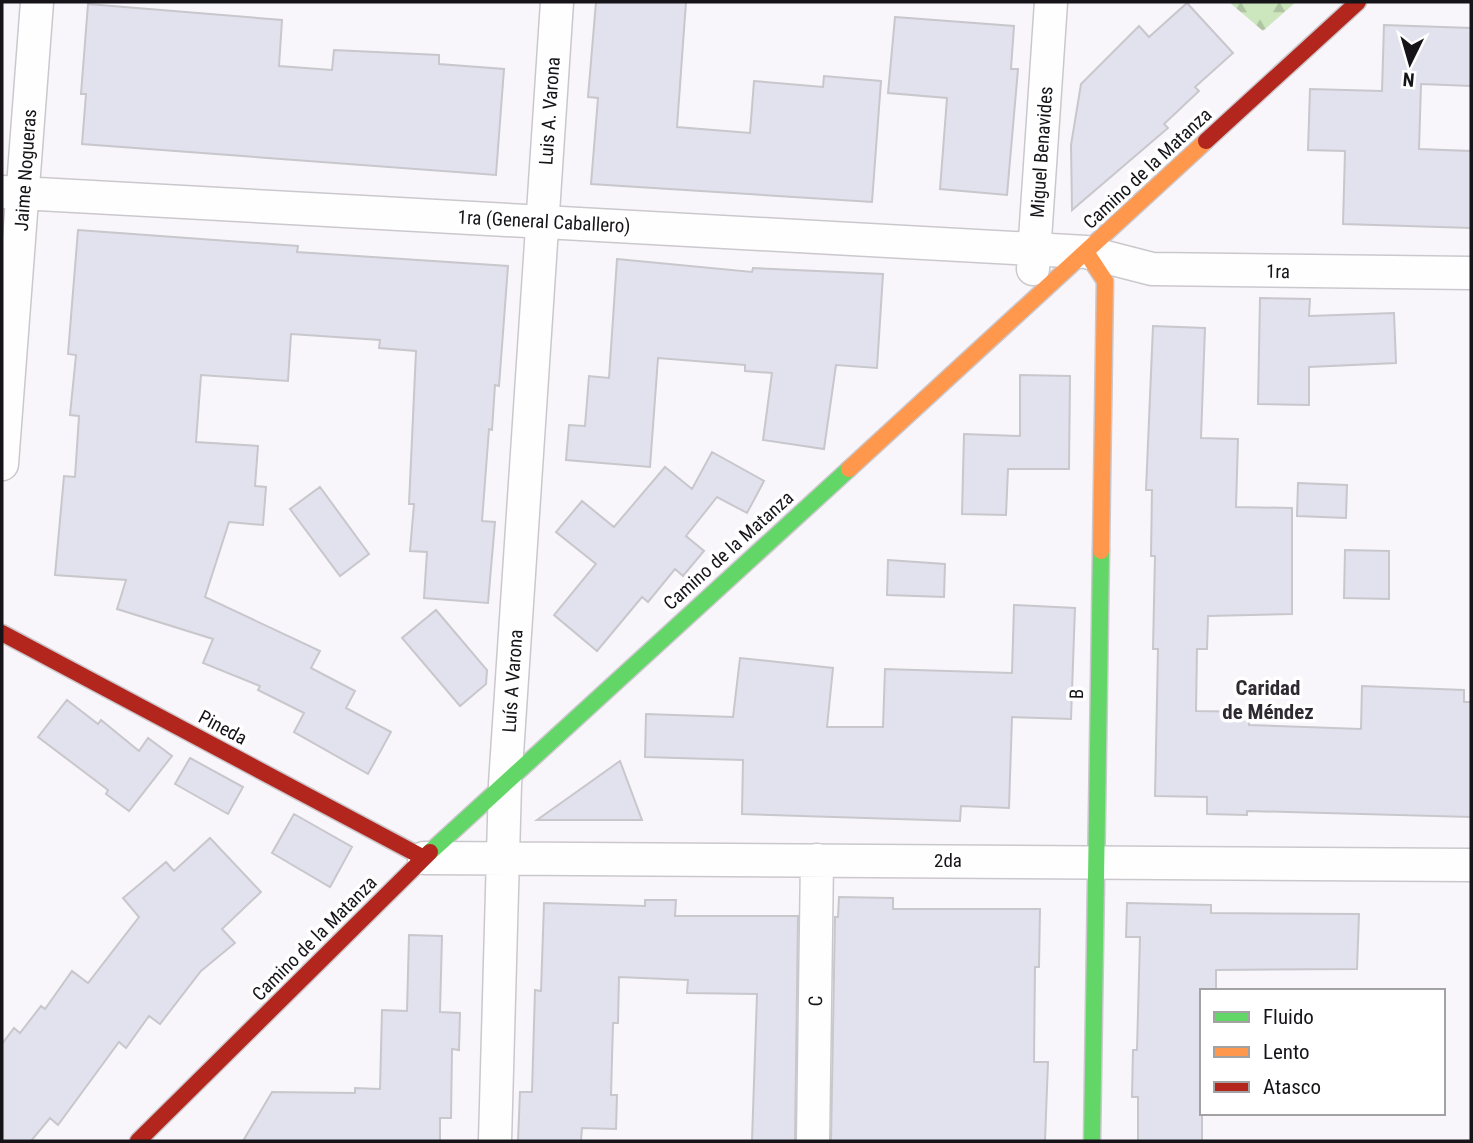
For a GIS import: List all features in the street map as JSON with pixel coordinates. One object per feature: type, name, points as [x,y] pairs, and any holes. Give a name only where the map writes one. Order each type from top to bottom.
[{"type":"main road","name":"Camino de la Matanza","points":[[138,1141],[424,858],[1358,2]]},
{"type":"main road","name":"B","points":[[1086,252],[1105,281],[1094,861],[1092,1141]]},
{"type":"main road","name":"Pineda","points":[[2,633],[424,858]]},
{"type":"street","name":"Jaime Nogueras","points":[[2,464],[12,192],[37,2]]},
{"type":"street","name":"Luis A. Varona","points":[[542,220],[556,2]]},
{"type":"street","name":"Miguel Benavides","points":[[1031,302],[1051,2]]},
{"type":"street","name":"1ra (General Caballero)","points":[[12,192],[1086,252]]},
{"type":"street","name":"Luís A Varona","points":[[495,1141],[501,859],[542,220]]},
{"type":"street","name":"1ra","points":[[1086,252],[1152,269],[1471,273]]},
{"type":"street","name":"2da","points":[[424,858],[1094,861],[1471,866]]},
{"type":"street","name":"C","points":[[813,1141],[817,860]]},
{"type":"green space","points":[[1229,2],[1296,2],[1263,31]]},
{"type":"building","points":[[596,2],[686,2],[677,127],[750,133],[754,81],[823,87],[824,76],[881,81],[872,202],[591,184],[598,98],[588,97]]},
{"type":"building","points":[[1187,3],[1233,53],[1195,87],[1199,91],[1164,124],[1168,128],[1072,210],[1071,145],[1081,84],[1139,26],[1149,37]]},
{"type":"building","points":[[88,4],[282,20],[279,66],[332,70],[334,50],[439,55],[439,64],[504,69],[496,175],[82,144],[86,94],[81,94]]},
{"type":"building","points":[[895,17],[1014,26],[1011,69],[1018,69],[1007,195],[940,189],[947,98],[888,93]]},
{"type":"building","points":[[1384,25],[1471,28],[1471,86],[1421,84],[1419,149],[1471,151],[1471,228],[1343,224],[1345,151],[1308,150],[1310,89],[1382,91]]},
{"type":"building","points":[[78,230],[298,246],[297,252],[508,266],[499,386],[495,385],[492,430],[489,429],[482,521],[495,522],[488,603],[424,598],[427,552],[410,551],[414,504],[409,504],[416,351],[379,348],[380,340],[291,334],[288,381],[201,375],[196,442],[258,446],[255,486],[266,487],[263,525],[229,522],[205,597],[320,651],[311,668],[355,691],[346,708],[391,732],[368,774],[294,732],[304,713],[258,690],[260,686],[203,663],[213,639],[117,609],[126,580],[55,575],[64,476],[75,477],[79,416],[70,415],[76,355],[68,354]]},
{"type":"building","points":[[617,259],[752,272],[753,268],[883,274],[877,368],[836,365],[824,449],[763,440],[772,373],[745,371],[745,365],[658,358],[650,467],[566,460],[569,425],[585,426],[589,376],[609,378]]},
{"type":"building","points":[[1260,298],[1310,299],[1309,316],[1394,313],[1396,363],[1309,367],[1309,405],[1258,404]]},
{"type":"building","points":[[1153,326],[1205,328],[1201,438],[1238,439],[1236,507],[1292,508],[1292,614],[1208,616],[1207,649],[1197,649],[1196,711],[1250,712],[1249,725],[1361,729],[1362,686],[1464,690],[1464,702],[1471,702],[1471,817],[1247,811],[1247,815],[1207,814],[1207,797],[1155,796],[1158,649],[1153,649],[1155,556],[1151,556],[1152,490],[1146,490]]},
{"type":"building","points":[[1020,375],[1070,376],[1069,469],[1008,469],[1006,515],[962,514],[964,434],[1020,436]]},
{"type":"building","points":[[712,452],[764,481],[747,513],[717,497],[686,536],[704,551],[683,576],[675,569],[648,602],[642,597],[597,651],[554,615],[596,564],[556,532],[582,501],[614,527],[665,467],[692,489]]},
{"type":"building","points":[[1298,483],[1347,485],[1346,518],[1297,516]]},
{"type":"building","points":[[320,487],[369,554],[340,576],[290,509]]},
{"type":"building","points":[[1345,550],[1389,551],[1389,599],[1344,598]]},
{"type":"building","points":[[888,560],[945,564],[944,597],[887,595]]},
{"type":"building","points":[[1014,605],[1075,608],[1071,719],[1012,717],[1009,808],[961,806],[960,821],[742,814],[743,760],[645,757],[646,714],[733,717],[740,658],[833,668],[827,727],[883,727],[885,669],[1012,673]]},
{"type":"building","points":[[436,610],[487,670],[486,684],[460,706],[402,638]]},
{"type":"building","points":[[67,700],[98,724],[101,720],[139,751],[148,738],[172,756],[129,811],[106,794],[108,790],[38,737]]},
{"type":"building","points":[[190,758],[243,787],[228,814],[175,784]]},
{"type":"building","points":[[620,761],[642,820],[537,820]]},
{"type":"building","points":[[294,814],[352,847],[330,887],[272,853]]},
{"type":"building","points":[[210,838],[261,892],[222,929],[235,943],[201,971],[160,1024],[149,1016],[126,1048],[119,1042],[58,1125],[50,1118],[31,1141],[2,1141],[2,1044],[14,1028],[20,1033],[41,1006],[45,1009],[72,971],[88,983],[139,917],[123,898],[166,862],[174,871]]},
{"type":"building","points":[[839,897],[893,898],[893,909],[1040,909],[1039,967],[1035,967],[1034,1062],[1048,1062],[1045,1141],[831,1141],[835,917],[838,917]]},
{"type":"building","points":[[645,900],[676,900],[675,916],[798,916],[795,1141],[752,1141],[757,994],[687,993],[688,980],[619,977],[618,1023],[613,1023],[611,1095],[617,1095],[616,1129],[582,1128],[581,1141],[518,1141],[520,1092],[532,1092],[535,990],[541,991],[544,903],[645,906]]},
{"type":"building","points":[[1127,903],[1211,905],[1211,913],[1359,914],[1357,969],[1216,970],[1216,989],[1200,989],[1202,1141],[1138,1141],[1138,1097],[1132,1097],[1133,1050],[1137,1050],[1140,937],[1126,937]]},
{"type":"building","points":[[409,935],[442,936],[440,1012],[460,1013],[459,1050],[452,1049],[451,1118],[440,1118],[440,1141],[243,1141],[272,1092],[355,1093],[355,1088],[380,1089],[382,1010],[407,1011]]},
{"type":"traffic: fast","points":[[430,852],[849,469]]},
{"type":"traffic: fast","points":[[1092,1141],[1101,551]]},
{"type":"traffic: slow","points":[[849,469],[1206,141]]},
{"type":"traffic: slow","points":[[1086,252],[1105,281],[1101,551]]},
{"type":"traffic: jam","points":[[1206,141],[1358,2]]},
{"type":"traffic: jam","points":[[2,633],[424,858]]},
{"type":"traffic: jam","points":[[138,1141],[430,852]]},
{"type":"district","name":"Caridad de Méndez","points":[[1268,700]]}]
